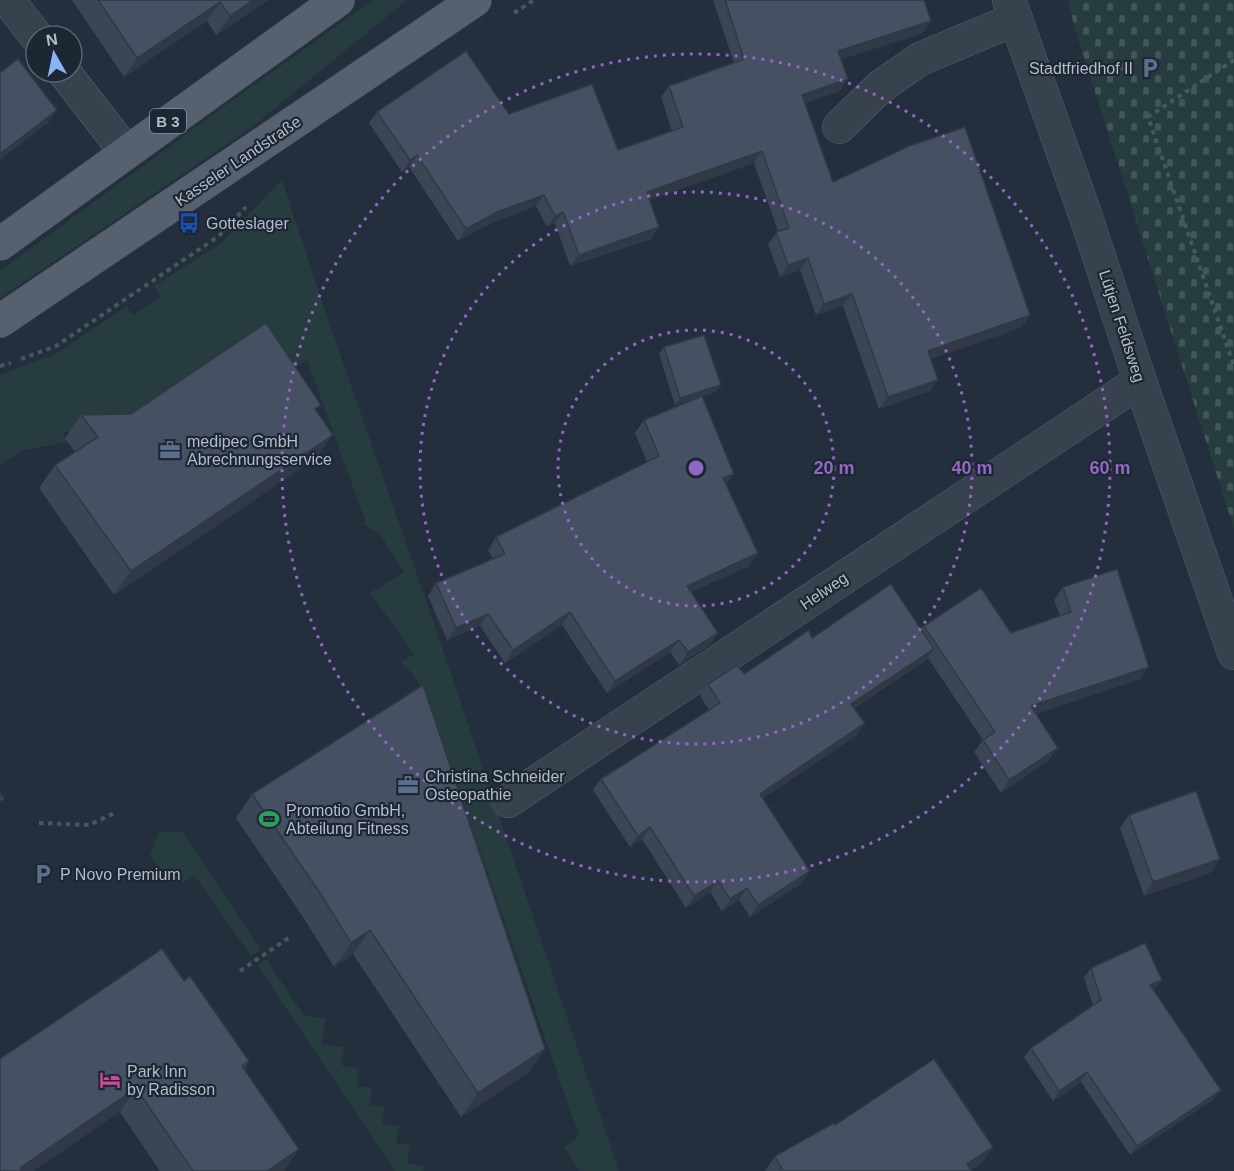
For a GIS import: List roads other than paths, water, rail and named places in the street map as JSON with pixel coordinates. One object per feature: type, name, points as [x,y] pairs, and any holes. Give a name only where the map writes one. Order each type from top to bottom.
[{"type":"main road","name":"B 3","points":[[0,244],[338,0]]},
{"type":"main road","name":"Kasseler Landstraße","points":[[0,321],[475,0]]},
{"type":"street","points":[[8,0],[27,24]]},
{"type":"street","points":[[839,127],[880,87],[920,59],[1013,10]]},
{"type":"street","name":"Lütjen Feldsweg","points":[[1013,10],[1234,652]]},
{"type":"street","points":[[73,84],[126,152]]},
{"type":"street","name":"Helweg","points":[[508,801],[1140,381]]},
{"type":"place","name":"Stadtfriedhof II","points":[[1150,68]]},
{"type":"place","name":"Gotteslager","points":[[189,223]]},
{"type":"place","name":"medipec GmbH Abrechnungsservice","points":[[170,450]]},
{"type":"place","name":"Christina Schneider Osteopathie","points":[[408,785]]},
{"type":"place","name":"Promotio GmbH, Abteilung Fitness","points":[[269,819]]},
{"type":"place","name":"P Novo Premium","points":[[43,874]]},
{"type":"place","name":"Park Inn by Radisson","points":[[110,1080]]}]
